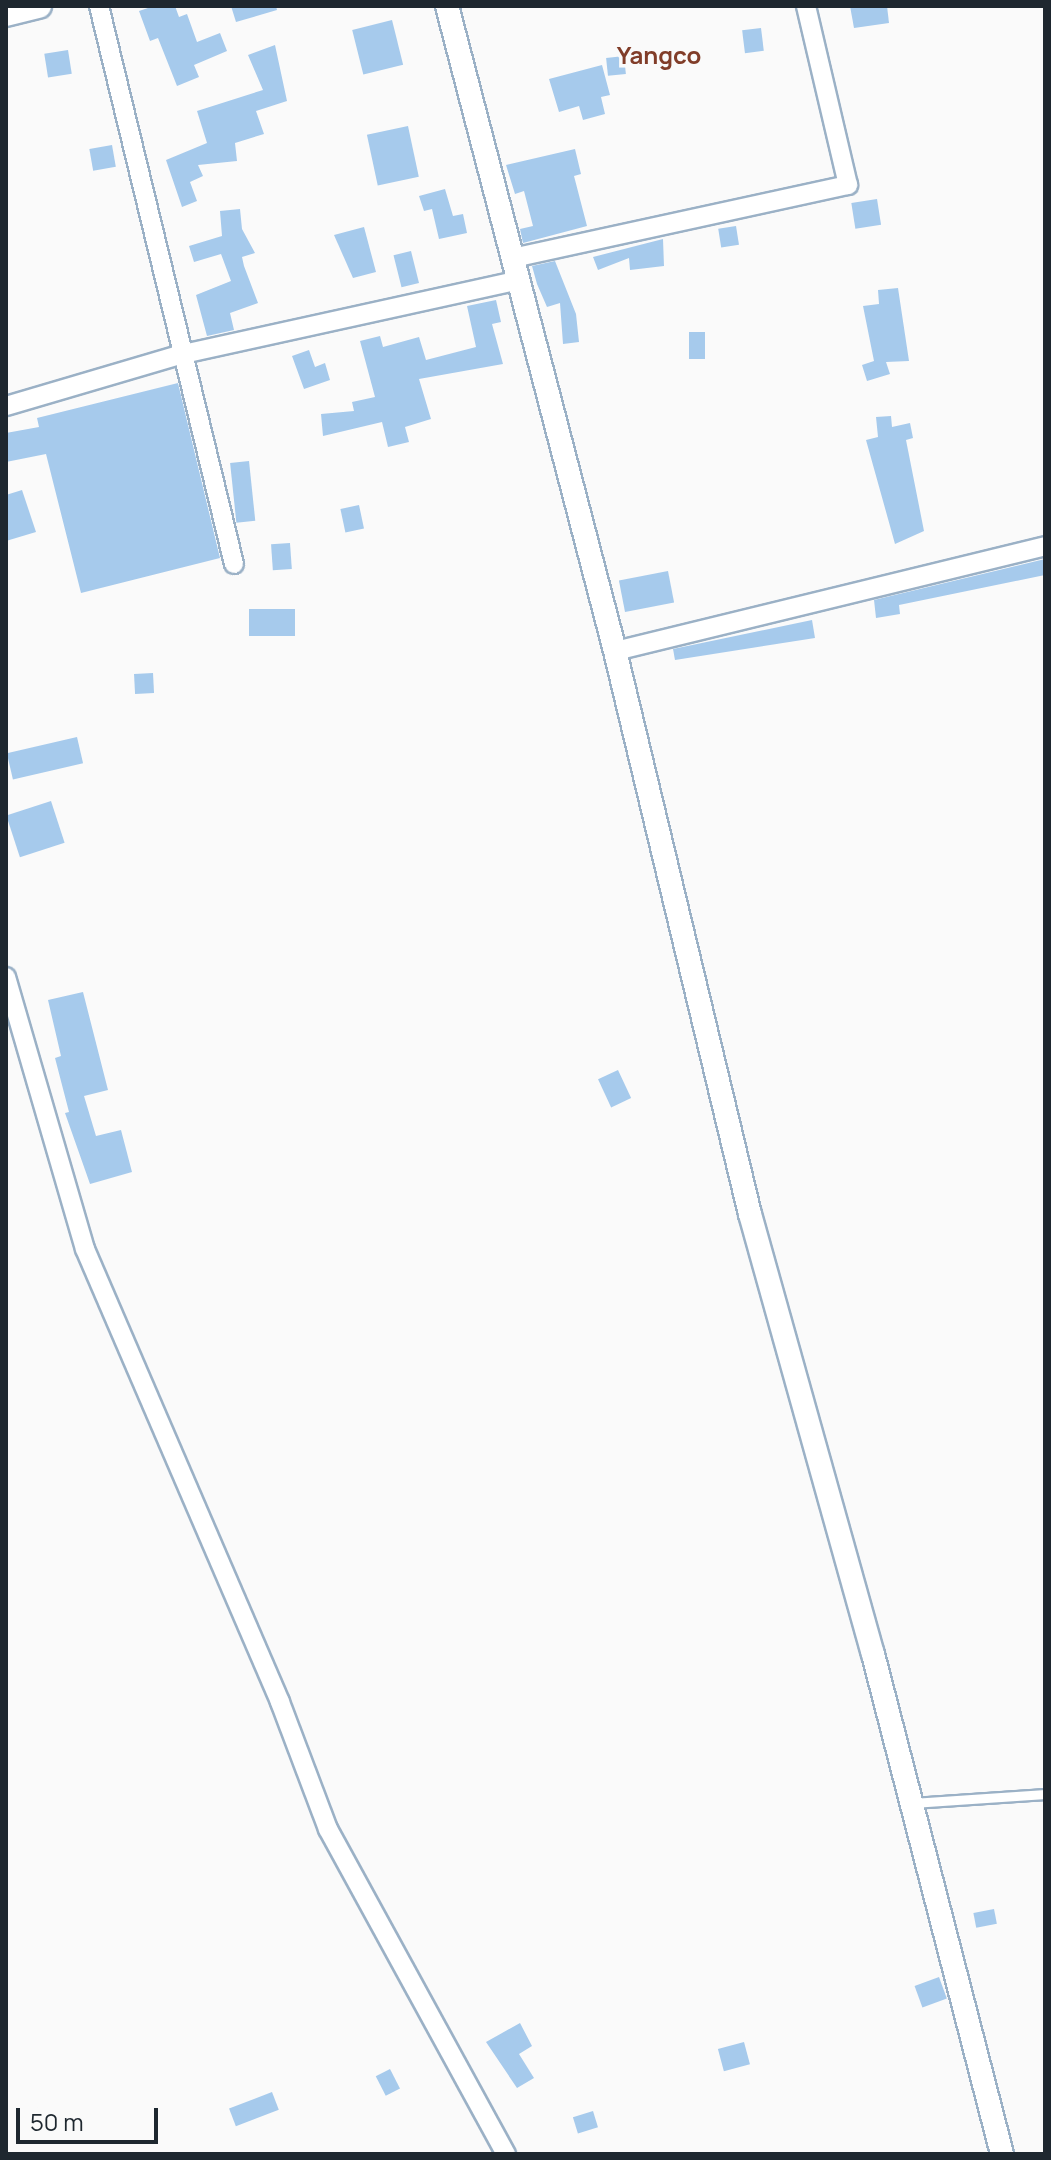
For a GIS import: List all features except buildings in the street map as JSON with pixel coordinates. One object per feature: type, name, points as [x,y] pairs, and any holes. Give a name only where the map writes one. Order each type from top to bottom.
[{"type":"main road","points":[[6,14],[39,6]]},
{"type":"street","points":[[99,6],[234,564]]},
{"type":"street","points":[[447,6],[615,651],[750,1214],[913,1803],[1002,2154]]},
{"type":"street","points":[[6,406],[183,354],[848,185],[806,6]]},
{"type":"street","points":[[615,651],[1045,546]]},
{"type":"street","points":[[6,977],[85,1249],[274,1688],[328,1829],[506,2154]]},
{"type":"lane","points":[[913,1803],[1045,1794]]},
{"type":"district","name":"Yangco","points":[[659,55]]}]
